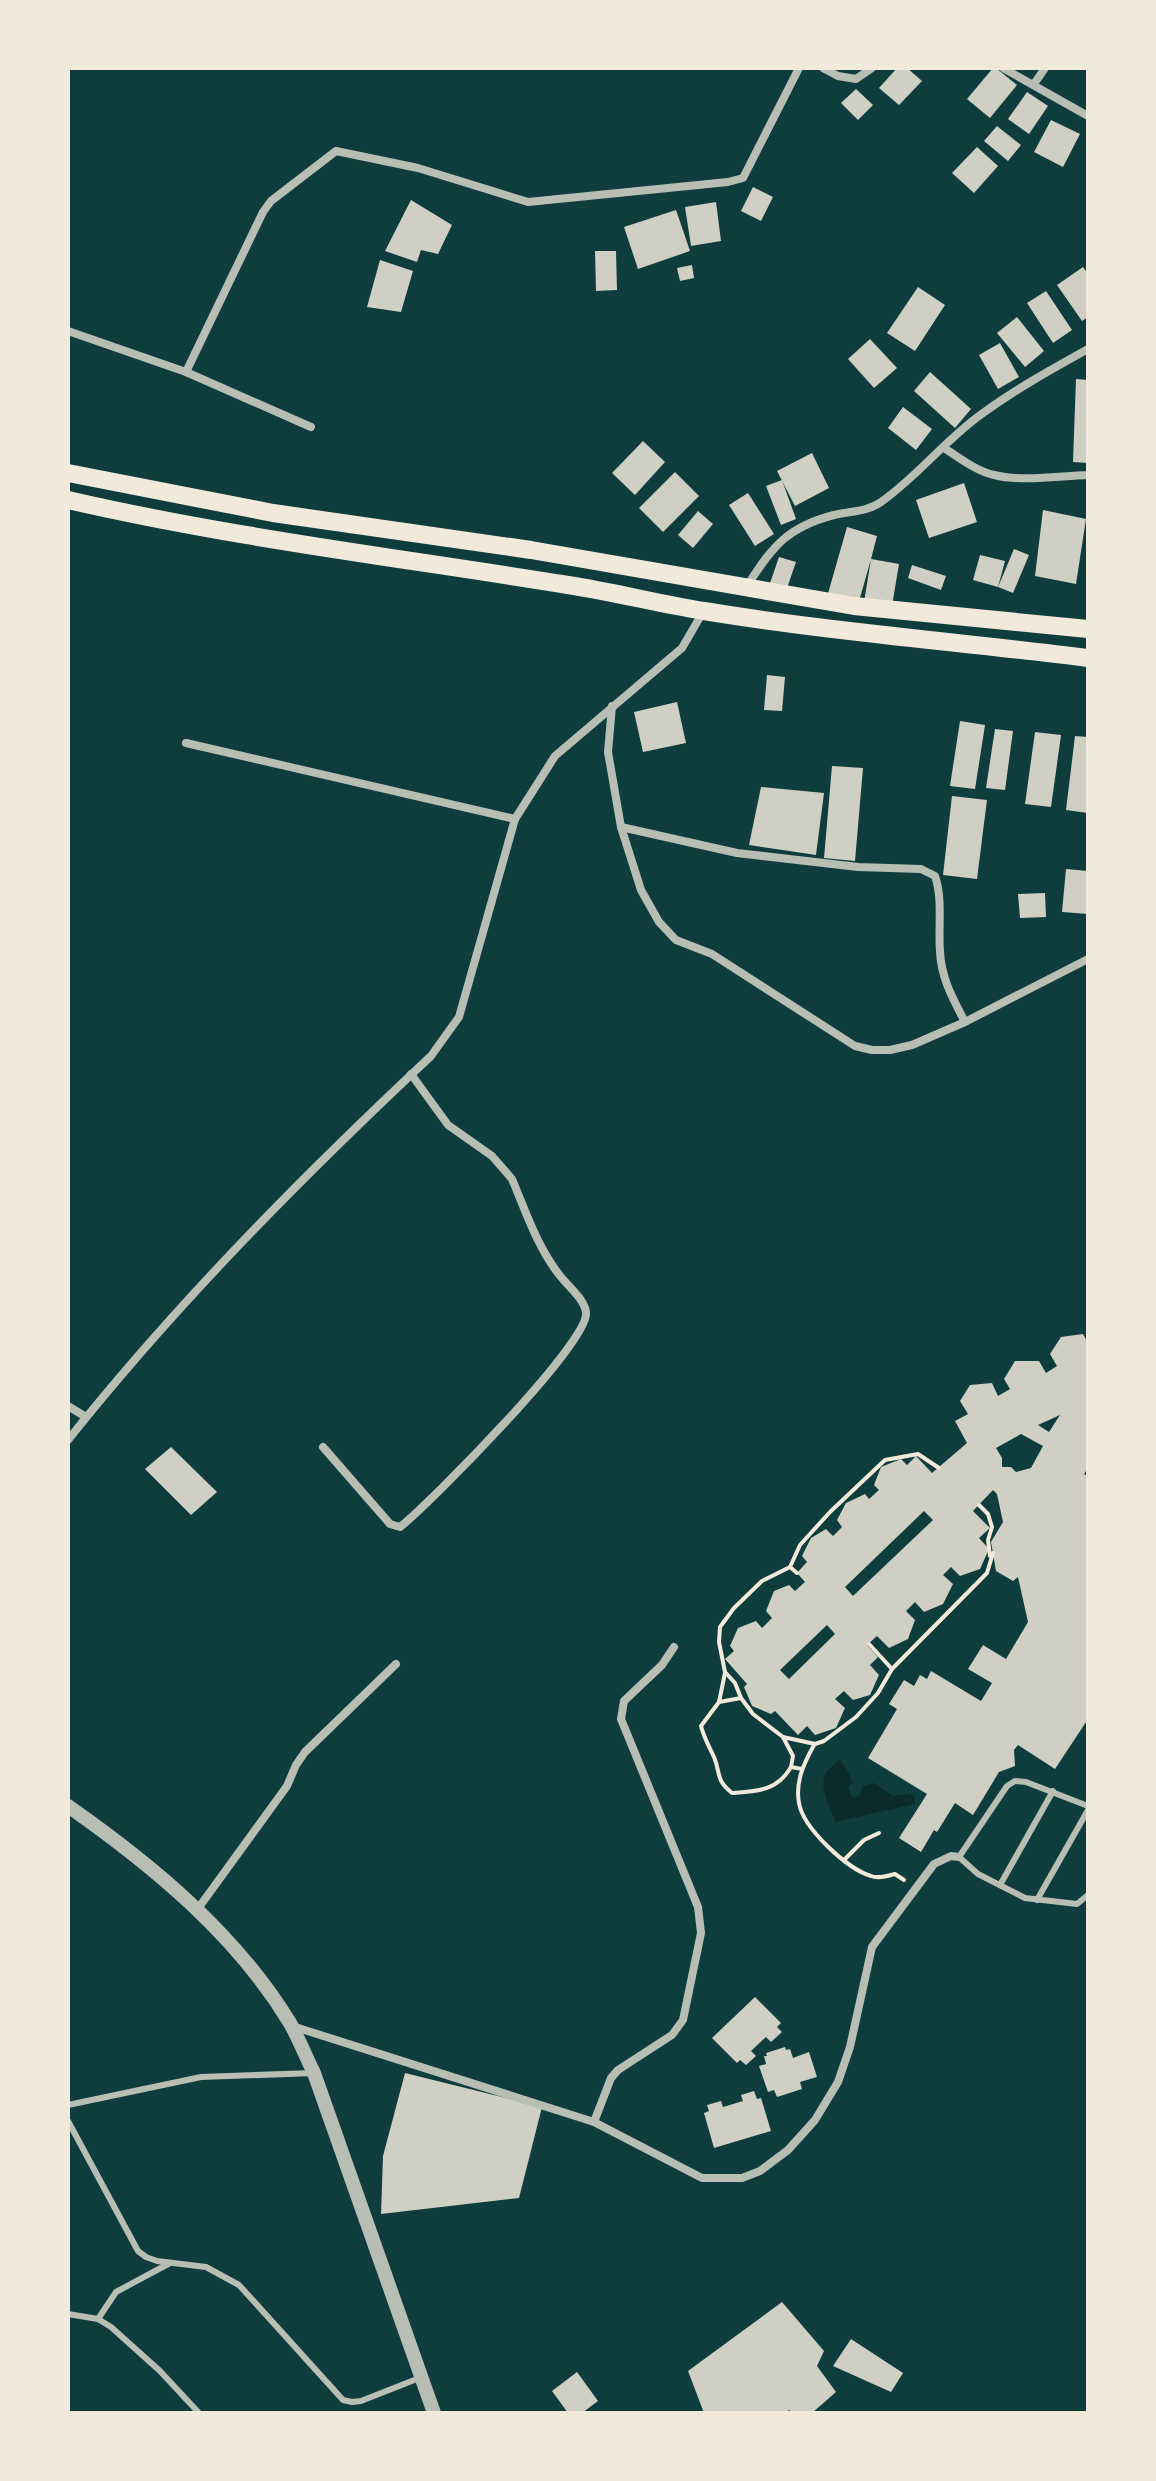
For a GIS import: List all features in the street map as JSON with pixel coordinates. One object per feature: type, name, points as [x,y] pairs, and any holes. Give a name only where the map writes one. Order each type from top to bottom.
[{"type":"highway","points":[[68,473],[273,513],[421,534],[854,606],[1088,629]]},
{"type":"highway","points":[[68,500],[118,512],[413,563],[570,585],[704,611],[915,640],[1088,658]]},
{"type":"highway","points":[[413,563],[421,534]]},
{"type":"highway","points":[[1046,653],[1050,626]]},
{"type":"street","points":[[186,372],[263,212],[271,201],[336,151],[418,168],[528,202],[728,182],[743,178],[799,68]]},
{"type":"street","points":[[823,68],[838,76],[856,79],[872,68]]},
{"type":"street","points":[[1003,68],[1088,116]]},
{"type":"street","points":[[1034,84],[1045,68]]},
{"type":"street","points":[[68,331],[186,372],[311,427]]},
{"type":"street","points":[[746,587],[770,550],[784,537],[798,528],[833,515],[873,508],[981,414],[1088,349]]},
{"type":"street","points":[[944,448],[975,468],[993,475],[1088,475]]},
{"type":"street","points":[[68,1440],[131,1362],[203,1282],[440,1045],[459,1017],[515,819],[555,756],[682,648],[704,611]]},
{"type":"street","points":[[612,706],[608,752],[621,827],[641,890],[659,922],[676,940],[712,954],[855,1046],[890,1050],[912,1045],[965,1022],[1088,959]]},
{"type":"street","points":[[186,743],[515,819]]},
{"type":"street","points":[[621,827],[737,853],[858,867],[921,869],[935,876],[939,887],[940,954],[944,979],[965,1022]]},
{"type":"street","points":[[323,1447],[390,1524],[400,1527],[496,1434],[563,1355],[585,1323],[586,1313],[582,1302],[549,1262],[512,1179],[503,1166],[448,1125],[411,1074]]},
{"type":"street","points":[[68,1406],[86,1417]]},
{"type":"street","points":[[594,2122],[611,2078],[618,2070],[679,2028],[701,1933],[698,1907],[621,1719],[624,1701],[662,1665],[674,1647]]},
{"type":"street","points":[[197,1911],[287,1786],[305,1752],[396,1664]]},
{"type":"street","points":[[68,1806],[152,1869],[197,1911],[252,1969],[291,2026],[314,2073],[434,2413]]},
{"type":"street","points":[[291,2026],[594,2122],[702,2178],[742,2178],[760,2171],[788,2150],[815,2120],[838,2082],[850,2047],[872,1947],[934,1864],[951,1856],[959,1857]]},
{"type":"lane","points":[[1037,1900],[1088,1808],[1053,1791],[1015,1781],[1007,1786],[959,1857],[978,1874],[1025,1898],[1037,1900],[1077,1904],[1088,1895]]},
{"type":"lane","points":[[1000,1885],[1053,1791]]},
{"type":"lane","points":[[68,2105],[201,2077],[314,2073]]},
{"type":"lane","points":[[68,2121],[138,2251],[146,2257],[170,2263],[206,2267],[239,2285],[343,2400],[361,2401],[422,2377]]},
{"type":"lane","points":[[98,2319],[116,2292],[170,2263]]},
{"type":"lane","points":[[68,2314],[98,2319],[160,2371],[199,2413]]},
{"type":"path","points":[[725,1672],[753,1714],[783,1737],[793,1756],[784,1779],[768,1788],[732,1793],[722,1785],[716,1774],[715,1760],[704,1740],[701,1726],[719,1702],[725,1672],[719,1642],[720,1627],[734,1608],[762,1581],[790,1567],[800,1545],[885,1460],[918,1454],[939,1468]]},
{"type":"path","points":[[783,1737],[815,1744],[824,1741],[856,1717],[878,1693],[892,1669],[987,1573],[992,1555],[988,1540],[992,1527],[988,1514],[979,1505]]},
{"type":"path","points":[[790,1567],[797,1573]]},
{"type":"path","points":[[869,1644],[892,1669]]},
{"type":"path","points":[[719,1702],[741,1698]]},
{"type":"path","points":[[815,1744],[798,1782],[799,1805],[813,1831],[828,1849],[857,1870],[874,1878],[895,1874],[916,1888]]},
{"type":"path","points":[[791,1767],[802,1769]]},
{"type":"path","points":[[845,1859],[864,1840],[879,1833]]},
{"type":"water","points":[[841,1760],[853,1782],[848,1787],[854,1797],[860,1795],[863,1786],[874,1783],[893,1796],[914,1796],[915,1804],[835,1822],[824,1781],[826,1773]]},
{"type":"building","points":[[897,68],[907,68],[922,81],[899,105],[879,88]]},
{"type":"building","points":[[993,68],[1017,85],[990,118],[967,99]]},
{"type":"building","points":[[856,89],[873,105],[858,120],[841,103]]},
{"type":"building","points":[[1027,92],[1048,106],[1029,134],[1008,119]]},
{"type":"building","points":[[1051,120],[1080,134],[1063,167],[1034,152]]},
{"type":"building","points":[[997,126],[1021,145],[1008,161],[984,141]]},
{"type":"building","points":[[977,147],[998,166],[974,193],[952,173]]},
{"type":"building","points":[[753,187],[773,197],[761,221],[741,211]]},
{"type":"building","points":[[411,200],[452,225],[438,254],[421,250],[417,262],[385,251]]},
{"type":"building","points":[[716,202],[721,241],[691,246],[685,207]]},
{"type":"building","points":[[676,210],[690,251],[638,269],[624,227]]},
{"type":"building","points":[[595,251],[616,251],[617,290],[596,291]]},
{"type":"building","points":[[380,260],[413,271],[401,312],[367,307]]},
{"type":"building","points":[[692,265],[694,278],[680,281],[677,268]]},
{"type":"building","points":[[1083,267],[1088,274],[1088,317],[1082,321],[1057,285]]},
{"type":"building","points":[[918,287],[945,305],[915,351],[887,333]]},
{"type":"building","points":[[1046,291],[1072,330],[1053,343],[1027,303]]},
{"type":"building","points":[[1017,317],[1044,351],[1025,367],[997,333]]},
{"type":"building","points":[[870,339],[897,368],[874,388],[848,359]]},
{"type":"building","points":[[1000,343],[1019,377],[998,389],[979,355]]},
{"type":"building","points":[[930,372],[971,409],[955,428],[914,391]]},
{"type":"building","points":[[1076,379],[1088,380],[1088,463],[1073,462]]},
{"type":"building","points":[[903,407],[932,429],[916,450],[888,428]]},
{"type":"building","points":[[643,441],[665,462],[635,495],[612,473]]},
{"type":"building","points":[[812,453],[829,488],[795,506],[777,471]]},
{"type":"building","points":[[675,472],[699,496],[663,532],[639,508]]},
{"type":"building","points":[[782,480],[796,519],[781,525],[766,486]]},
{"type":"building","points":[[964,483],[977,522],[929,538],[916,500]]},
{"type":"building","points":[[748,493],[774,534],[755,546],[729,505]]},
{"type":"building","points":[[1043,510],[1086,519],[1076,584],[1035,576]]},
{"type":"building","points":[[698,511],[713,524],[693,548],[678,535]]},
{"type":"building","points":[[847,527],[877,536],[858,605],[827,597]]},
{"type":"building","points":[[1014,549],[1029,555],[1013,593],[998,587]]},
{"type":"building","points":[[980,555],[1005,561],[998,587],[973,580]]},
{"type":"building","points":[[779,557],[796,562],[786,591],[769,586]]},
{"type":"building","points":[[871,559],[899,564],[892,606],[864,602]]},
{"type":"building","points":[[912,565],[946,576],[941,590],[908,578]]},
{"type":"building","points":[[767,675],[785,677],[782,711],[764,710]]},
{"type":"building","points":[[677,702],[686,743],[643,752],[634,712]]},
{"type":"building","points":[[960,721],[985,725],[975,789],[950,786]]},
{"type":"building","points":[[995,729],[1013,731],[1005,790],[986,788]]},
{"type":"building","points":[[1035,732],[1061,735],[1051,807],[1025,804]]},
{"type":"building","points":[[1075,736],[1088,737],[1088,813],[1066,810]]},
{"type":"building","points":[[832,766],[863,768],[855,861],[824,858]]},
{"type":"building","points":[[761,787],[824,793],[816,855],[749,845]]},
{"type":"building","points":[[952,796],[987,800],[977,879],[943,875]]},
{"type":"building","points":[[1066,869],[1088,871],[1088,914],[1062,912]]},
{"type":"building","points":[[1045,893],[1046,917],[1020,918],[1018,894]]},
{"type":"building","points":[[1083,1334],[1088,1343],[1088,1468],[1084,1474],[1088,1476],[1088,1719],[1055,1769],[1018,1745],[1014,1750],[1015,1766],[999,1772],[973,1815],[955,1803],[921,1852],[899,1838],[927,1794],[868,1758],[897,1709],[889,1704],[904,1680],[914,1686],[920,1675],[927,1679],[931,1671],[981,1701],[992,1683],[968,1669],[983,1645],[1006,1659],[1028,1622],[1018,1577],[1013,1581],[996,1571],[991,1542],[1003,1522],[997,1494],[993,1490],[973,1511],[990,1528],[979,1538],[989,1549],[980,1569],[960,1576],[951,1567],[943,1575],[953,1584],[943,1604],[924,1612],[915,1602],[906,1611],[915,1620],[908,1639],[889,1648],[877,1636],[867,1645],[878,1657],[870,1665],[879,1675],[870,1695],[853,1700],[844,1691],[835,1699],[845,1708],[836,1728],[815,1735],[807,1726],[798,1735],[775,1711],[771,1714],[752,1706],[744,1687],[747,1684],[725,1659],[734,1651],[730,1646],[738,1628],[756,1621],[762,1628],[772,1618],[766,1611],[774,1591],[789,1585],[795,1591],[805,1582],[797,1573],[807,1562],[802,1556],[811,1538],[826,1529],[833,1536],[842,1527],[837,1520],[846,1503],[865,1494],[869,1499],[879,1490],[874,1485],[881,1467],[901,1459],[907,1465],[916,1456],[932,1473],[967,1443],[955,1421],[968,1414],[960,1401],[970,1385],[992,1383],[998,1396],[1010,1389],[1004,1379],[1015,1361],[1039,1361],[1046,1373],[1057,1366],[1050,1354],[1061,1337]],"holes":[[[1060,1415],[1049,1432],[1038,1425]],[[1021,1434],[1043,1446],[1031,1468],[1016,1472],[1011,1467],[1002,1467],[1002,1458],[996,1448]],[[924,1511],[933,1520],[853,1596],[845,1587]],[[827,1625],[835,1634],[789,1679],[780,1670]]]},
{"type":"building","points":[[171,1447],[217,1492],[191,1515],[145,1469]]},
{"type":"building","points":[[755,1997],[781,2023],[777,2027],[782,2032],[771,2042],[766,2037],[751,2051],[756,2056],[746,2065],[740,2060],[737,2063],[712,2038]]},
{"type":"building","points":[[785,2047],[786,2050],[790,2049],[793,2058],[809,2052],[817,2077],[800,2082],[802,2089],[777,2097],[774,2090],[768,2092],[759,2066],[766,2064],[766,2053]]},
{"type":"building","points":[[405,2073],[542,2107],[519,2198],[381,2214],[383,2156]]},
{"type":"building","points":[[754,2091],[757,2099],[761,2098],[771,2131],[714,2148],[704,2113],[709,2111],[707,2105],[721,2101],[723,2107],[743,2101],[741,2095]]},
{"type":"building","points":[[782,2302],[824,2351],[817,2366],[836,2392],[812,2413],[793,2413],[789,2410],[785,2413],[704,2413],[688,2371]]},
{"type":"building","points":[[851,2339],[903,2373],[891,2392],[833,2366]]},
{"type":"building","points":[[577,2372],[598,2401],[582,2413],[568,2413],[552,2391]]}]
